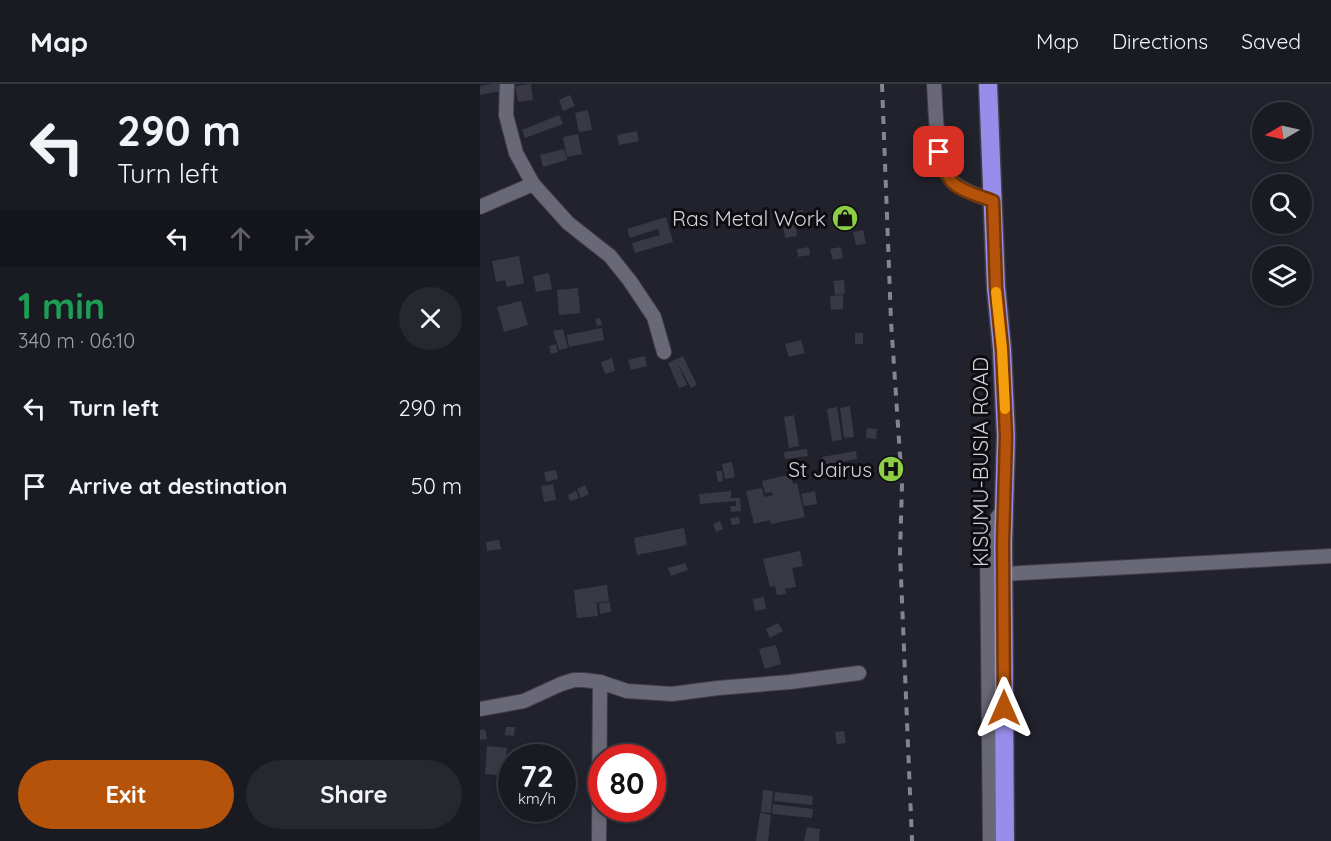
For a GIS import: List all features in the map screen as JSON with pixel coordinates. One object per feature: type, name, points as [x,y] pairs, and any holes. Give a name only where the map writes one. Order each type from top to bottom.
[{"type":"highway","name":"KISUMU-BUSIA ROAD","points":[[988,84],[996,287],[1002,349],[1006,436],[1003,574],[1005,841]]},
{"type":"street","points":[[507,84],[506,115],[516,153],[533,183],[568,223],[610,256],[640,294],[654,317],[664,352]]},
{"type":"street","points":[[934,84],[939,152],[945,170],[952,182],[993,201]]},
{"type":"street","points":[[480,207],[533,183]]},
{"type":"street","points":[[990,841],[987,539],[991,526],[1004,510]]},
{"type":"street","points":[[1003,574],[1331,555]]},
{"type":"street","points":[[480,709],[524,701],[574,680],[600,682],[627,691],[672,694],[859,673]]},
{"type":"street","points":[[599,841],[600,682]]},
{"type":"building","points":[[499,84],[500,91],[480,95],[480,86]]},
{"type":"building","points":[[531,84],[533,100],[518,102],[515,86]]},
{"type":"building","points":[[570,95],[575,106],[563,111],[559,100]]},
{"type":"building","points":[[588,110],[592,130],[579,132],[575,113]]},
{"type":"building","points":[[559,115],[563,124],[525,138],[522,130]]},
{"type":"building","points":[[637,131],[639,141],[619,145],[617,135]]},
{"type":"building","points":[[578,134],[582,154],[567,157],[563,137]]},
{"type":"building","points":[[564,149],[567,160],[543,167],[540,155]]},
{"type":"building","points":[[803,210],[804,217],[796,218],[796,211]]},
{"type":"building","points":[[666,217],[673,242],[635,253],[632,243],[660,235],[658,229],[630,238],[627,229]]},
{"type":"building","points":[[795,217],[797,236],[785,238],[782,218]]},
{"type":"building","points":[[863,230],[866,244],[856,245],[853,232]]},
{"type":"building","points":[[809,247],[810,255],[798,257],[797,249]]},
{"type":"building","points":[[841,247],[843,258],[833,260],[830,249]]},
{"type":"building","points":[[519,256],[524,283],[507,287],[505,280],[496,282],[492,261]]},
{"type":"building","points":[[549,273],[552,289],[536,292],[533,276]]},
{"type":"building","points":[[844,280],[845,294],[835,295],[833,281]]},
{"type":"building","points":[[578,288],[580,313],[559,315],[557,290]]},
{"type":"building","points":[[843,295],[843,309],[831,310],[830,296]]},
{"type":"building","points":[[521,301],[528,325],[504,332],[497,307]]},
{"type":"building","points":[[600,318],[602,325],[597,326],[595,319]]},
{"type":"building","points":[[602,328],[604,340],[569,347],[567,335]]},
{"type":"building","points":[[563,329],[568,348],[559,350],[553,331]]},
{"type":"building","points":[[855,333],[863,333],[863,344],[855,344]]},
{"type":"building","points":[[801,340],[805,353],[789,357],[785,344]]},
{"type":"building","points":[[556,344],[558,352],[551,354],[549,346]]},
{"type":"building","points":[[645,356],[647,366],[631,370],[628,360]]},
{"type":"building","points":[[683,356],[697,385],[691,388],[678,364],[687,385],[679,388],[668,363]]},
{"type":"building","points":[[612,358],[615,371],[605,374],[601,362]]},
{"type":"building","points":[[850,406],[854,437],[844,438],[840,408]]},
{"type":"building","points":[[837,407],[842,440],[832,441],[827,409]]},
{"type":"building","points":[[794,415],[799,446],[789,448],[784,417]]},
{"type":"building","points":[[867,428],[877,429],[876,439],[866,438]]},
{"type":"building","points":[[807,449],[808,456],[785,459],[784,452]]},
{"type":"building","points":[[856,451],[857,459],[824,465],[822,457]]},
{"type":"building","points":[[732,462],[735,477],[725,479],[722,464]]},
{"type":"building","points":[[556,470],[558,479],[546,482],[544,472]]},
{"type":"building","points":[[716,471],[722,471],[723,481],[718,482]]},
{"type":"building","points":[[791,474],[793,484],[797,483],[805,517],[771,524],[770,520],[754,524],[746,491],[762,488],[764,497],[773,495],[772,492],[765,493],[762,481]]},
{"type":"building","points":[[553,484],[556,500],[544,502],[541,486]]},
{"type":"building","points":[[585,485],[589,494],[581,498],[577,489]]},
{"type":"building","points":[[576,491],[579,498],[570,501],[568,495]]},
{"type":"building","points":[[731,491],[731,498],[740,498],[741,511],[731,512],[730,506],[736,506],[736,501],[700,504],[699,494]]},
{"type":"building","points":[[815,491],[817,504],[804,506],[801,494]]},
{"type":"building","points":[[739,517],[740,524],[732,525],[730,518]]},
{"type":"building","points":[[720,521],[723,529],[716,532],[713,524]]},
{"type":"building","points":[[684,528],[687,545],[637,555],[634,538]]},
{"type":"building","points":[[499,540],[501,549],[487,551],[486,542]]},
{"type":"building","points":[[800,551],[803,566],[792,568],[796,587],[785,589],[786,594],[777,595],[775,586],[770,587],[763,559]]},
{"type":"building","points":[[685,563],[688,570],[671,576],[668,568]]},
{"type":"building","points":[[607,585],[609,601],[595,603],[598,616],[577,618],[574,590]]},
{"type":"building","points":[[764,597],[766,609],[755,611],[753,599]]},
{"type":"building","points":[[610,602],[611,612],[600,614],[599,603]]},
{"type":"building","points":[[778,623],[783,631],[770,638],[766,629]]},
{"type":"building","points":[[776,645],[781,664],[765,669],[759,649]]},
{"type":"building","points":[[506,727],[515,727],[514,736],[505,735]]},
{"type":"building","points":[[485,729],[487,739],[480,740],[480,730]]},
{"type":"building","points":[[844,731],[846,743],[837,744],[835,732]]},
{"type":"building","points":[[487,746],[498,747],[498,775],[485,774]]},
{"type":"building","points":[[763,790],[773,791],[771,813],[761,812]]},
{"type":"building","points":[[775,792],[813,796],[812,805],[774,801]]},
{"type":"building","points":[[773,804],[813,809],[812,818],[772,814]]},
{"type":"building","points":[[760,813],[771,815],[768,841],[756,841]]},
{"type":"building","points":[[807,827],[820,829],[819,841],[804,841]]},
{"type":"railway","points":[[882,84],[891,321],[902,485],[900,553],[912,841]]},
{"type":"slow traffic","points":[[996,292],[1005,409]]},
{"type":"place","name":"Ras Metal Work","points":[[845,218]]},
{"type":"place","name":"St Jairus","points":[[891,469]]},
{"type":"route","points":[[939,152],[952,182],[993,201],[1006,436],[1003,543],[1004,708]]}]
